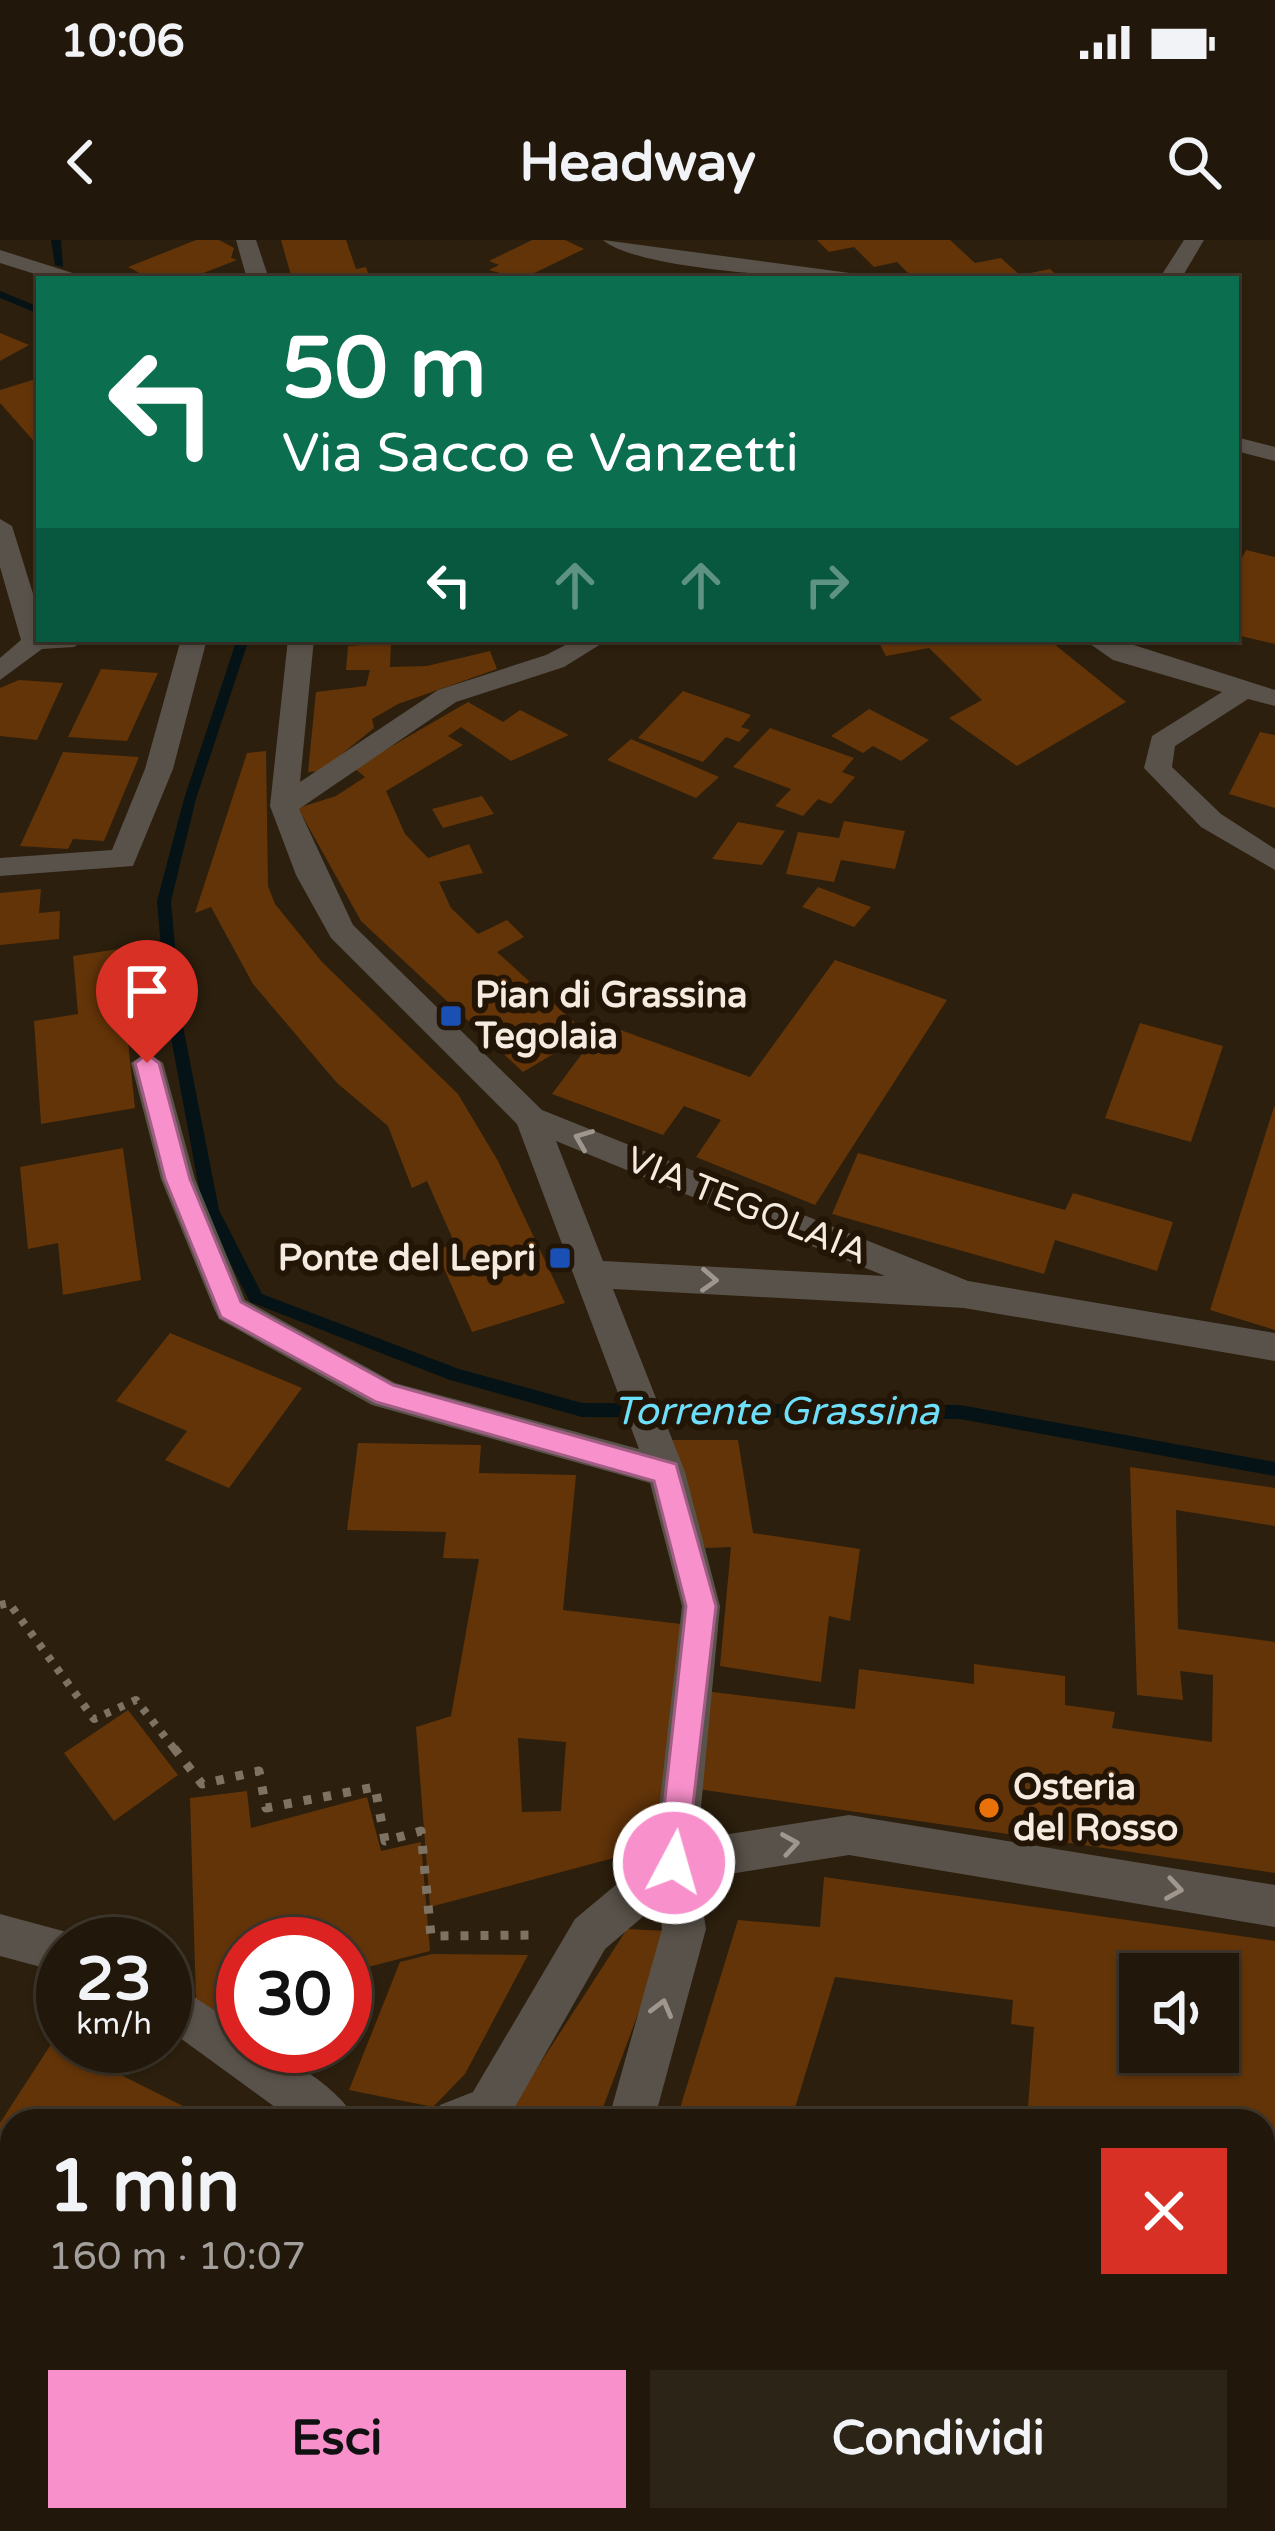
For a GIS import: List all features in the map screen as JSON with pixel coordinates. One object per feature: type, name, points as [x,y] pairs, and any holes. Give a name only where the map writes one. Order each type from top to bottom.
[{"type":"street","points":[[246,240],[257,276]]},
{"type":"street","points":[[613,240],[637,250],[828,276]]},
{"type":"street","points":[[1172,276],[1194,240]]},
{"type":"street","points":[[0,256],[63,276]]},
{"type":"street","points":[[1239,445],[1275,454]]},
{"type":"street","points":[[0,526],[35,642],[0,672]]},
{"type":"street","points":[[0,867],[123,859],[159,769],[193,642]]},
{"type":"street","points":[[301,642],[284,806],[311,875],[342,931],[530,1118],[666,1472],[701,1606],[674,1863],[684,1929],[634,2109]]},
{"type":"street","points":[[284,806],[447,696],[555,661],[590,642]]},
{"type":"street","points":[[1101,642],[1122,654],[1275,698]]},
{"type":"street","points":[[1244,690],[1162,742],[1158,768],[1176,792],[1239,842],[1275,861]]},
{"type":"street","points":[[147,1063],[178,1179],[231,1309],[385,1394],[666,1472]]},
{"type":"street","name":"VIA TEGOLAIA","points":[[530,1118],[964,1294]]},
{"type":"street","name":"VIA TEGOLAIA","points":[[592,1274],[964,1294],[1275,1346]]},
{"type":"street","points":[[489,2109],[590,1934],[674,1863],[849,1835],[1275,1906]]},
{"type":"street","points":[[0,1935],[36,1945]]},
{"type":"street","points":[[192,2019],[317,2109]]},
{"type":"path","points":[[4,1604],[94,1719],[136,1700],[202,1784],[259,1771],[266,1808],[375,1787],[385,1841],[421,1831],[431,1936],[590,1934]]},
{"type":"building","points":[[196,240],[219,240],[234,248],[231,258],[237,260],[196,276],[145,276],[128,267]]},
{"type":"building","points":[[281,240],[346,240],[356,269],[366,267],[369,276],[291,276]]},
{"type":"building","points":[[532,240],[565,240],[584,249],[528,276],[489,270],[499,265],[489,261]]},
{"type":"building","points":[[817,240],[950,240],[975,263],[1001,258],[1020,275],[1050,269],[1058,276],[911,276],[897,262],[874,267],[854,247],[829,252]]},
{"type":"building","points":[[0,333],[29,345],[0,361]]},
{"type":"building","points":[[36,379],[36,444],[0,403],[0,390]]},
{"type":"building","points":[[1246,550],[1275,557],[1275,644],[1239,636],[1239,564]]},
{"type":"building","points":[[879,642],[1052,642],[1126,702],[1017,766],[949,718],[982,700],[929,648],[886,656]]},
{"type":"building","points":[[391,643],[390,667],[427,666],[490,651],[497,669],[398,704],[372,719],[374,728],[321,771],[308,772],[316,692],[366,686],[370,670],[346,670],[348,646]]},
{"type":"building","points":[[101,669],[158,673],[127,741],[68,737]]},
{"type":"building","points":[[19,680],[63,683],[37,740],[0,736],[0,688]]},
{"type":"building","points":[[683,691],[751,715],[741,727],[750,730],[739,742],[726,737],[703,762],[638,738]]},
{"type":"building","points":[[468,702],[503,722],[520,710],[569,735],[511,761],[461,727],[448,736],[463,745],[386,791],[405,834],[428,858],[469,844],[483,873],[439,882],[451,908],[478,934],[507,920],[524,937],[497,952],[587,1034],[523,1072],[361,921],[298,808],[336,796],[365,777],[354,768]]},
{"type":"building","points":[[869,709],[929,740],[901,761],[873,746],[863,753],[831,736]]},
{"type":"building","points":[[770,728],[854,758],[842,772],[855,777],[831,804],[818,799],[803,816],[775,806],[791,789],[733,767]]},
{"type":"building","points":[[1260,732],[1275,735],[1275,808],[1229,794]]},
{"type":"building","points":[[631,739],[719,777],[696,798],[607,760]]},
{"type":"building","points":[[266,751],[268,886],[275,904],[322,962],[458,1094],[498,1161],[565,1303],[472,1332],[436,1250],[455,1244],[427,1181],[412,1188],[388,1126],[337,1083],[253,984],[211,907],[195,913],[247,753]]},
{"type":"building","points":[[63,752],[139,757],[104,841],[73,839],[68,849],[20,846]]},
{"type":"building","points":[[482,796],[494,814],[443,828],[432,809]]},
{"type":"building","points":[[844,821],[905,831],[895,869],[841,860],[834,882],[786,874],[798,832],[839,838]]},
{"type":"building","points":[[738,822],[785,831],[762,865],[712,859]]},
{"type":"building","points":[[818,887],[871,907],[854,927],[802,907]]},
{"type":"building","points":[[41,889],[39,913],[60,911],[59,939],[0,945],[0,893]]},
{"type":"building","points":[[151,944],[156,987],[123,993],[135,1108],[41,1124],[34,1021],[78,1014],[73,956]]},
{"type":"building","points":[[835,960],[947,1000],[815,1205],[696,1157],[721,1120],[684,1106],[663,1135],[552,1094],[604,1024],[750,1077]]},
{"type":"building","points":[[1140,1023],[1223,1046],[1191,1142],[1105,1118]]},
{"type":"building","points":[[1275,1107],[1275,1330],[1210,1310]]},
{"type":"building","points":[[123,1148],[141,1280],[63,1295],[58,1243],[28,1249],[20,1167]]},
{"type":"building","points":[[858,1153],[1065,1210],[1073,1193],[1173,1222],[1157,1271],[1055,1240],[1044,1274],[832,1214]]},
{"type":"building","points":[[170,1333],[302,1388],[229,1488],[165,1460],[187,1431],[116,1401]]},
{"type":"building","points":[[671,1440],[738,1440],[753,1533],[860,1549],[850,1621],[829,1616],[821,1682],[720,1666],[731,1547],[705,1548]]},
{"type":"building","points":[[358,1443],[481,1445],[479,1473],[576,1475],[563,1610],[681,1624],[655,1847],[430,1907],[416,1727],[451,1716],[479,1559],[443,1558],[446,1532],[347,1530]],"holes":[[[518,1738],[566,1742],[561,1811],[522,1812]]]},
{"type":"building","points":[[1130,1467],[1275,1488],[1275,1526],[1176,1510],[1178,1629],[1275,1642],[1275,1873],[691,1788],[704,1691],[855,1709],[859,1669],[974,1684],[974,1664],[1065,1676],[1065,1705],[1115,1712],[1112,1728],[1212,1742],[1213,1675],[1180,1671],[1183,1700],[1137,1695]]},
{"type":"building","points":[[128,1710],[178,1775],[114,1821],[64,1753]]},
{"type":"building","points":[[247,1791],[251,1828],[367,1797],[381,1851],[421,1842],[430,1951],[372,1966],[372,1917],[216,1917],[216,2015],[196,2001],[190,1798]]},
{"type":"building","points":[[824,1877],[1275,1941],[1275,2109],[1028,2109],[1034,2027],[1011,2024],[1013,2000],[835,1977],[795,2109],[680,2109],[738,1920],[820,1927]]},
{"type":"building","points":[[627,1929],[669,1931],[602,2109],[511,2109]]},
{"type":"building","points":[[432,1954],[528,1955],[465,2074],[433,2107],[349,2090],[356,2073],[372,2073],[372,2032],[400,1962]]},
{"type":"building","points":[[36,2067],[36,2073],[117,2073],[189,2109],[9,2109]]},
{"type":"waterway","points":[[56,240],[60,265]]},
{"type":"waterway","name":"Torrente Grassina","points":[[0,294],[36,310]]},
{"type":"waterway","name":"Torrente Grassina","points":[[242,642],[190,799],[164,901],[174,1016],[211,1210],[256,1298],[456,1375],[582,1410],[960,1412],[1275,1469]]},
{"type":"place","name":"Pian di Grassina Tegolaia","points":[[451,1016]]},
{"type":"place","name":"Ponte del Lepri","points":[[560,1258]]},
{"type":"place","name":"Osteria del Rosso","points":[[989,1808]]},
{"type":"route","points":[[147,1063],[178,1179],[231,1309],[385,1394],[666,1472],[701,1606],[674,1863]]}]
